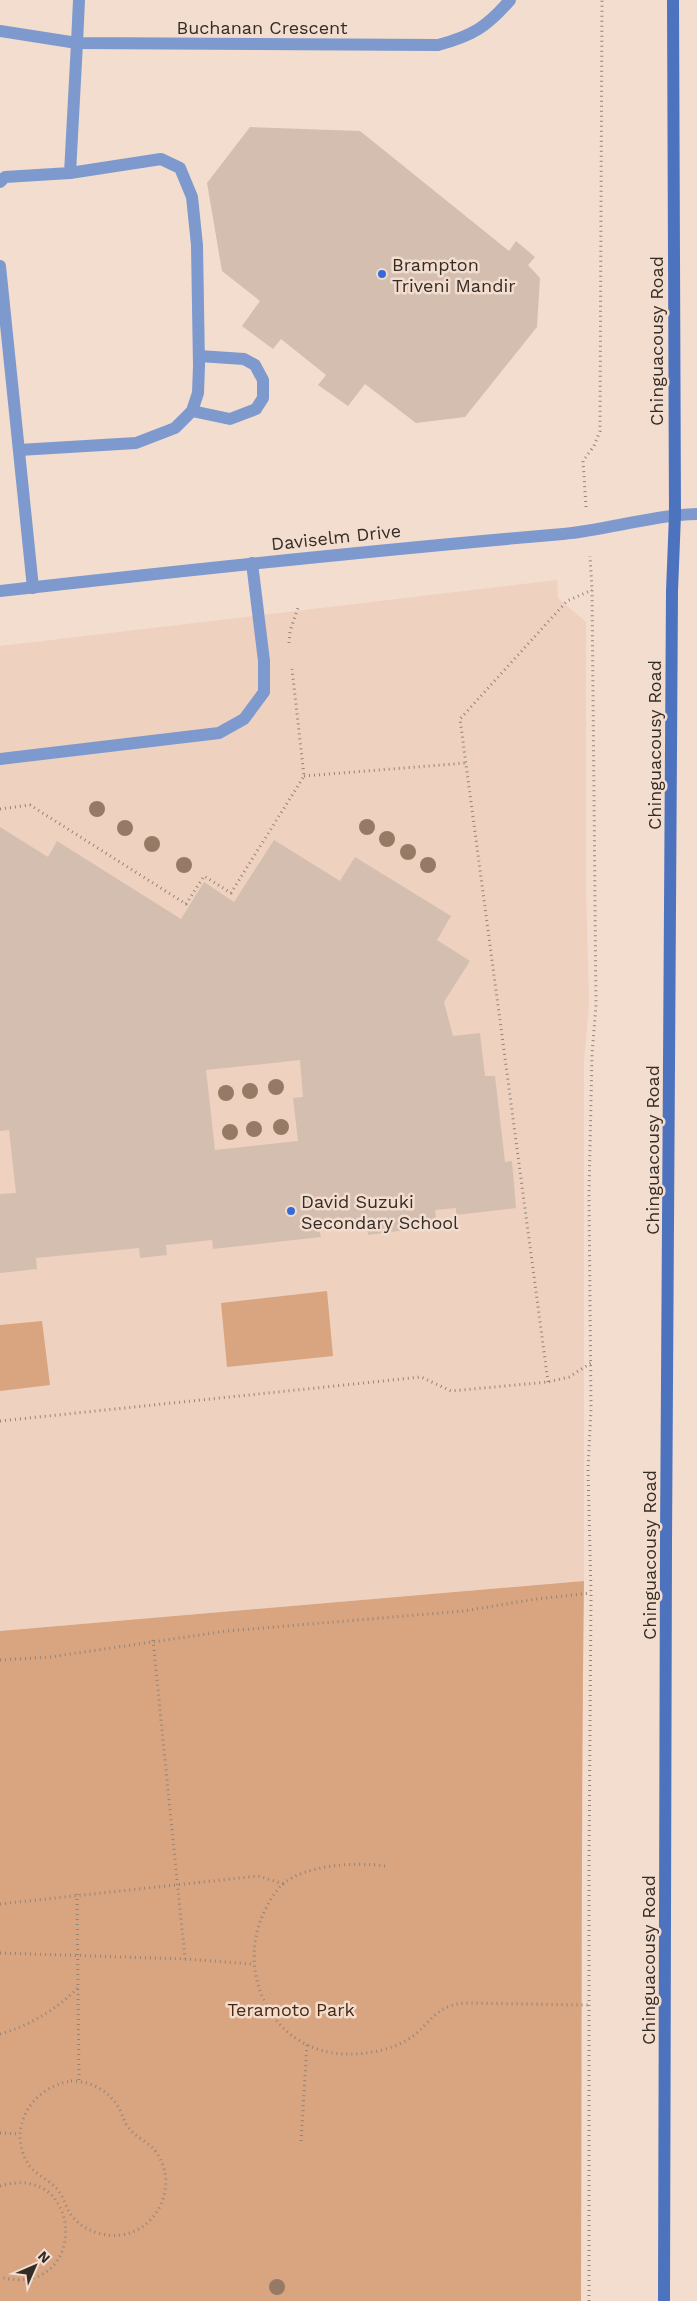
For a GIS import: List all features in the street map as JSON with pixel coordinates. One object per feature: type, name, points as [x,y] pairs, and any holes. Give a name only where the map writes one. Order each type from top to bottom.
[{"type":"main road","name":"Chinguacousy Road","points":[[664,2301],[666,1541],[672,591],[676,515],[673,0]]},
{"type":"street","points":[[70,173],[79,0]]},
{"type":"street","name":"Buchanan Crescent","points":[[0,31],[77,44],[438,45],[466,38],[491,22],[510,0]]},
{"type":"street","points":[[0,182],[5,177],[70,173],[161,159],[180,168],[192,197],[197,245],[198,393],[192,411],[174,428],[136,443],[19,450]]},
{"type":"street","points":[[0,266],[33,588]]},
{"type":"street","points":[[192,411],[230,419],[256,409],[263,398],[263,380],[255,365],[244,359],[199,356]]},
{"type":"street","name":"Daviselm Drive","points":[[0,591],[252,563],[588,531],[676,515],[697,514]]},
{"type":"street","points":[[0,759],[219,733],[244,719],[264,692],[264,661],[252,563]]},
{"type":"path","points":[[583,461],[594,446],[600,431],[602,0]]},
{"type":"path","points":[[589,2301],[588,2005],[591,1593],[588,1469],[591,1443],[591,1363],[589,1194],[592,1055],[596,1005],[591,579]]},
{"type":"path","points":[[548,1382],[460,719],[567,601],[592,590]]},
{"type":"path","points":[[289,648],[290,631],[299,605]]},
{"type":"path","points":[[0,809],[30,805],[186,904],[204,876],[231,893],[304,776],[291,667]]},
{"type":"path","points":[[304,776],[466,763]]},
{"type":"path","points":[[0,1421],[421,1377],[451,1391],[548,1382],[569,1377],[591,1363]]},
{"type":"path","points":[[0,1660],[50,1656],[153,1640],[301,1623],[464,1611],[536,1599],[591,1593]]},
{"type":"path","points":[[153,1640],[180,1884],[185,1959]]},
{"type":"path","points":[[385,1866],[343,1864],[303,1875],[284,1884],[264,1912],[257,1929],[253,1964],[256,1981],[270,2011],[293,2036],[307,2044],[341,2054],[377,2051],[410,2038],[441,2009],[456,2004],[588,2005]]},
{"type":"path","points":[[0,1904],[77,1894],[258,1876],[284,1884]]},
{"type":"path","points":[[77,1894],[79,2081]]},
{"type":"path","points":[[0,1953],[185,1959],[253,1964]]},
{"type":"path","points":[[0,2034],[33,2022],[50,2012],[78,1988]]},
{"type":"path","points":[[301,2141],[307,2044]]},
{"type":"path","points":[[79,2081],[97,2086],[111,2098],[129,2128],[156,2151],[164,2167],[165,2194],[158,2210],[146,2224],[130,2233],[113,2236],[95,2232],[80,2223],[68,2209],[57,2189],[28,2164],[22,2149],[20,2134],[23,2117],[38,2095],[53,2085],[79,2081]]},
{"type":"path","points":[[0,2133],[20,2134]]},
{"type":"path","points":[[0,2186],[24,2182],[39,2187],[52,2196],[62,2210],[67,2226],[66,2243],[60,2258],[48,2271],[33,2278],[16,2281],[0,2277]]},
{"type":"path","points":[[52,2196],[57,2189]]},
{"type":"shaded area","name":"David Suzuki Secondary School","points":[[557,580],[558,598],[586,622],[586,887],[589,1005],[584,1061],[584,1581],[0,1631],[0,646]]},
{"type":"green space","points":[[327,1291],[333,1356],[227,1367],[221,1303]]},
{"type":"green space","points":[[42,1321],[50,1385],[0,1391],[0,1325]]},
{"type":"green space","name":"Teramoto Park","points":[[584,1581],[581,2301],[0,2301],[0,1631]]},
{"type":"building","name":"Brampton Triveni Mandir","points":[[250,127],[360,131],[509,251],[516,241],[535,257],[528,265],[540,278],[537,327],[465,417],[416,423],[365,384],[348,406],[318,385],[326,375],[281,339],[273,349],[242,326],[260,301],[222,271],[207,183]]},
{"type":"building","points":[[0,827],[48,857],[57,841],[181,919],[204,882],[234,902],[274,840],[340,881],[355,857],[451,916],[437,940],[470,961],[444,1002],[453,1036],[480,1033],[485,1076],[495,1076],[505,1162],[512,1161],[516,1208],[456,1215],[456,1208],[435,1210],[437,1226],[368,1235],[367,1223],[319,1229],[321,1237],[213,1249],[212,1240],[166,1245],[167,1255],[140,1258],[139,1248],[36,1258],[37,1269],[0,1273],[0,1194],[16,1193],[9,1130],[0,1131]],"holes":[[[300,1060],[303,1097],[293,1098],[298,1141],[215,1150],[206,1070]]]},
{"type":"place","name":"Brampton Triveni Mandir","points":[[382,274]]},
{"type":"place","name":"David Suzuki Secondary School","points":[[291,1211]]}]
